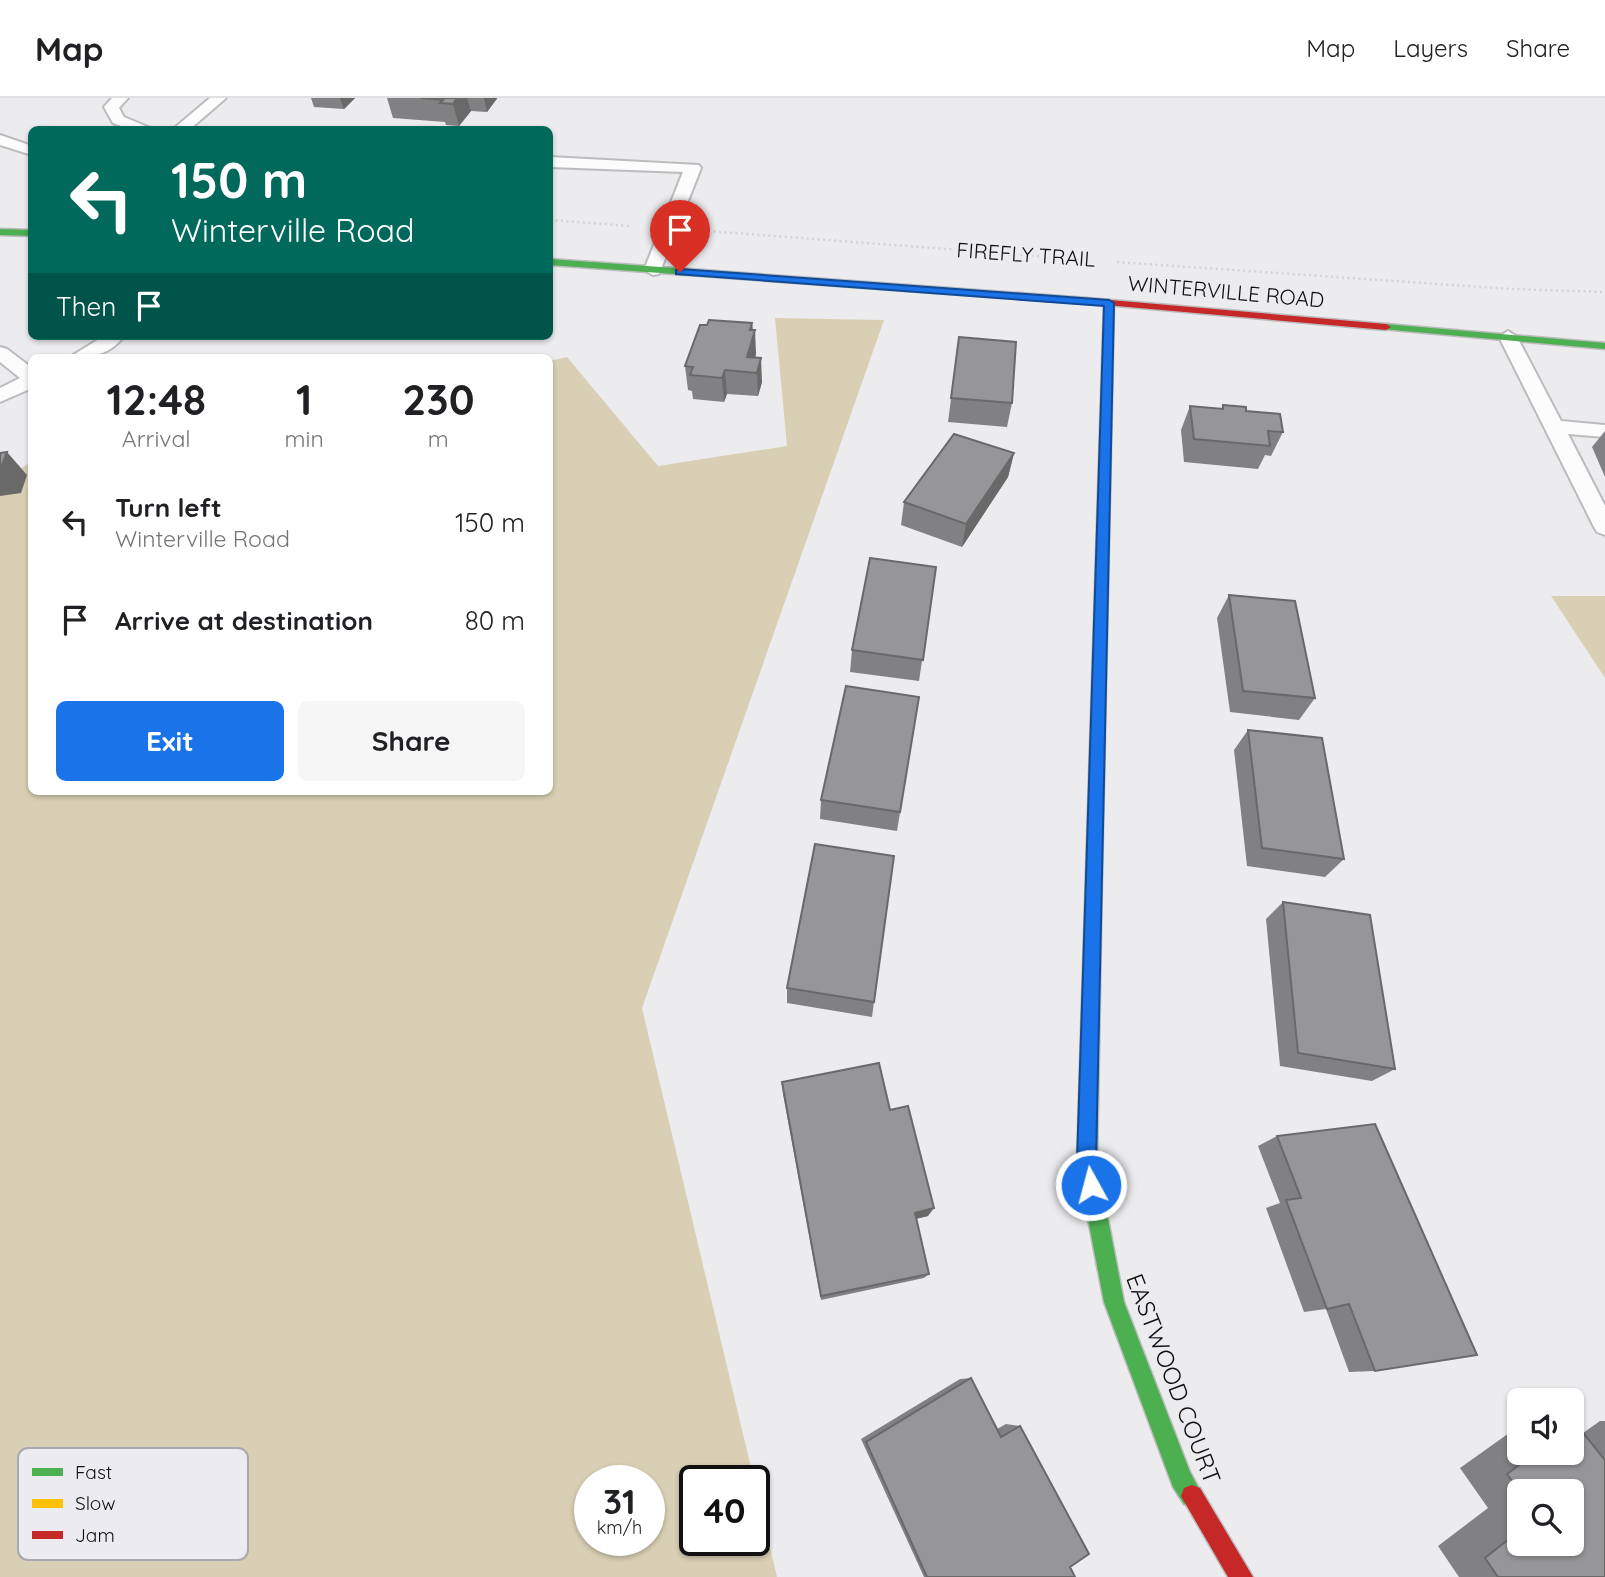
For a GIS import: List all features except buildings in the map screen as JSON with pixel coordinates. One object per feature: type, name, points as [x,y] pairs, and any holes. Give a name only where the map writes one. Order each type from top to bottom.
[{"type":"street","points":[[0,232],[28,233]]},
{"type":"street","name":"WINTERVILLE ROAD","points":[[553,262],[1109,303],[1605,346]]},
{"type":"street","name":"EASTWOOD COURT","points":[[1109,303],[1087,1162],[1114,1301],[1123,1327],[1181,1479],[1241,1577]]},
{"type":"lane","points":[[121,98],[111,107],[118,120],[136,126]]},
{"type":"lane","points":[[185,126],[219,98]]},
{"type":"lane","points":[[0,140],[28,150]]},
{"type":"lane","points":[[553,162],[693,168],[653,270]]},
{"type":"lane","points":[[1508,337],[1605,527]]},
{"type":"lane","points":[[86,354],[111,340]]},
{"type":"lane","points":[[0,353],[28,376]]},
{"type":"lane","points":[[0,396],[28,381]]},
{"type":"lane","points":[[1555,428],[1605,431]]},
{"type":"path","points":[[553,220],[630,226]]},
{"type":"path","name":"FIREFLY TRAIL","points":[[700,231],[1081,259]]},
{"type":"path","name":"FIREFLY TRAIL","points":[[1109,261],[1512,289],[1605,292]]},
{"type":"shaded area","points":[[775,318],[884,320],[642,1008],[750,1465],[679,1465],[679,1556],[770,1556],[770,1547],[777,1577],[0,1577],[0,481],[28,464],[28,795],[553,795],[553,360],[567,357],[658,466],[787,446]]},
{"type":"shaded area","points":[[1551,596],[1605,596],[1605,678]]},
{"type":"traffic: fast","points":[[0,232],[28,233]]},
{"type":"traffic: fast","points":[[553,262],[1087,301]]},
{"type":"traffic: fast","points":[[1386,327],[1605,346]]},
{"type":"traffic: fast","points":[[1094,873],[1087,1162],[1114,1302],[1181,1479],[1192,1496]]},
{"type":"traffic: slow","points":[[1094,873],[1109,303]]},
{"type":"traffic: jam","points":[[1087,301],[1386,327]]},
{"type":"traffic: jam","points":[[1192,1496],[1241,1577]]},
{"type":"route","points":[[680,272],[1109,303],[1087,1162],[1091,1185]]}]
